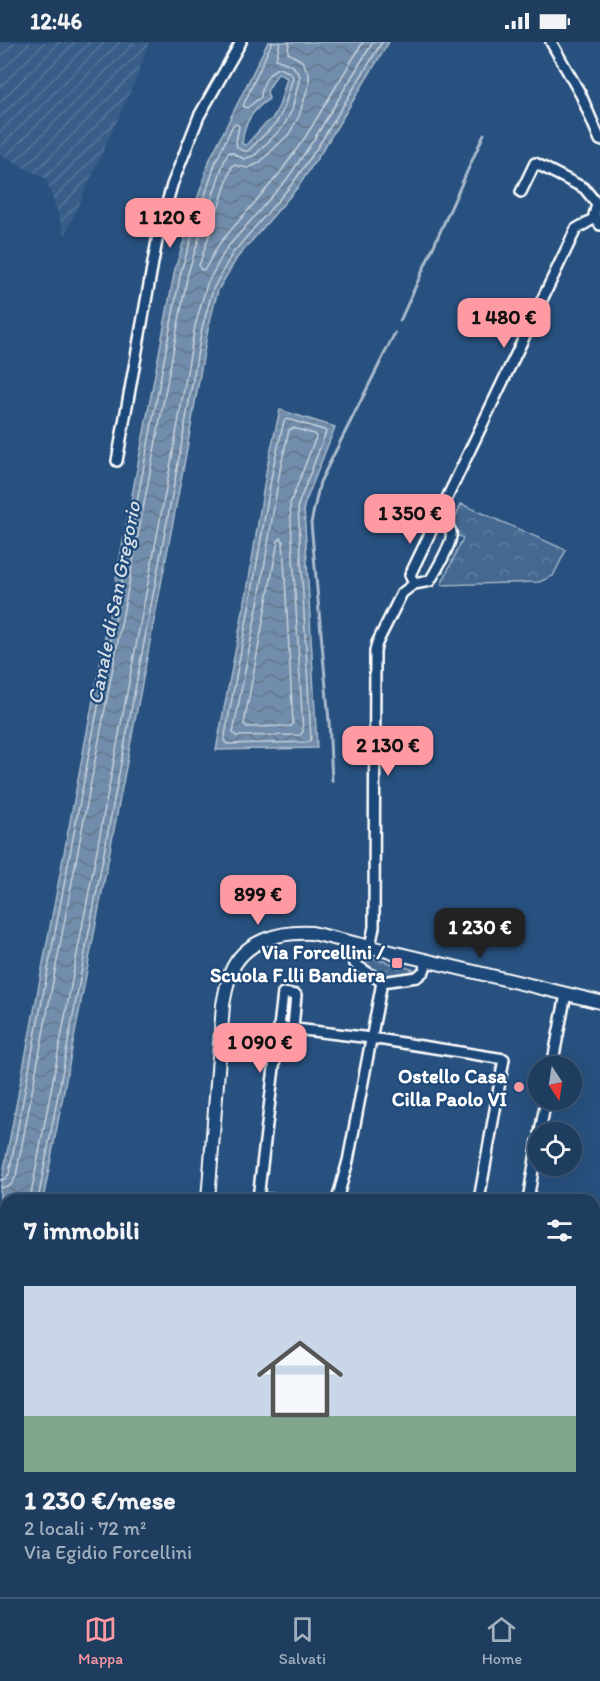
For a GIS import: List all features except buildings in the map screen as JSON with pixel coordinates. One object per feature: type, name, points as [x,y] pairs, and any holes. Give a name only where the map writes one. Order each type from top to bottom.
[{"type":"street","points":[[117,461],[158,235],[172,185],[200,116],[241,42]]},
{"type":"street","points":[[551,42],[578,88],[600,140]]},
{"type":"street","points":[[414,584],[410,575],[439,523],[443,510],[576,230],[581,225],[597,221],[594,211],[599,204],[584,188],[535,163],[521,192]]},
{"type":"street","points":[[370,947],[374,927],[375,651],[405,590],[414,584],[430,581],[451,539],[451,531],[439,523]]},
{"type":"street","points":[[208,1194],[224,1005],[232,969],[253,946],[273,935],[312,933],[600,1002]]},
{"type":"street","points":[[353,943],[352,960],[382,982],[417,977],[424,971],[427,962]]},
{"type":"street","points":[[339,1194],[348,1161],[382,982]]},
{"type":"street","points":[[259,1194],[283,993],[296,995],[293,1028]]},
{"type":"street","points":[[554,1056],[566,994]]},
{"type":"street","points":[[279,1027],[371,1038],[504,1059],[479,1194]]},
{"type":"street","points":[[529,1194],[532,1176]]},
{"type":"shaded area","points":[[0,42],[149,42],[135,81],[65,235],[46,179],[0,155]]},
{"type":"green space","points":[[461,504],[566,550],[553,576],[539,582],[441,585],[463,538],[457,535],[450,525]]},
{"type":"green space","points":[[357,954],[415,970],[413,973],[382,978],[357,961]]},
{"type":"water","name":"Canale di San Gregorio","points":[[268,42],[389,42],[298,187],[237,258],[218,290],[208,329],[44,1194],[0,1194],[0,1190],[175,269],[210,159]],"holes":[[[278,73],[287,78],[279,106],[272,119],[246,145],[242,144],[247,123],[258,108],[269,99],[267,91]]]},
{"type":"water","points":[[280,410],[335,427],[304,506],[317,748],[216,750],[247,591],[267,467]]},
{"type":"waterway","points":[[400,321],[484,134]]},
{"type":"waterway","points":[[332,781],[329,721],[311,523],[320,482],[395,333]]},
{"type":"place","name":"Via Forcellini / Scuola F.lli Bandiera","points":[[397,963]]},
{"type":"place","name":"Ostello Casa Cilla Paolo VI","points":[[519,1087]]}]
